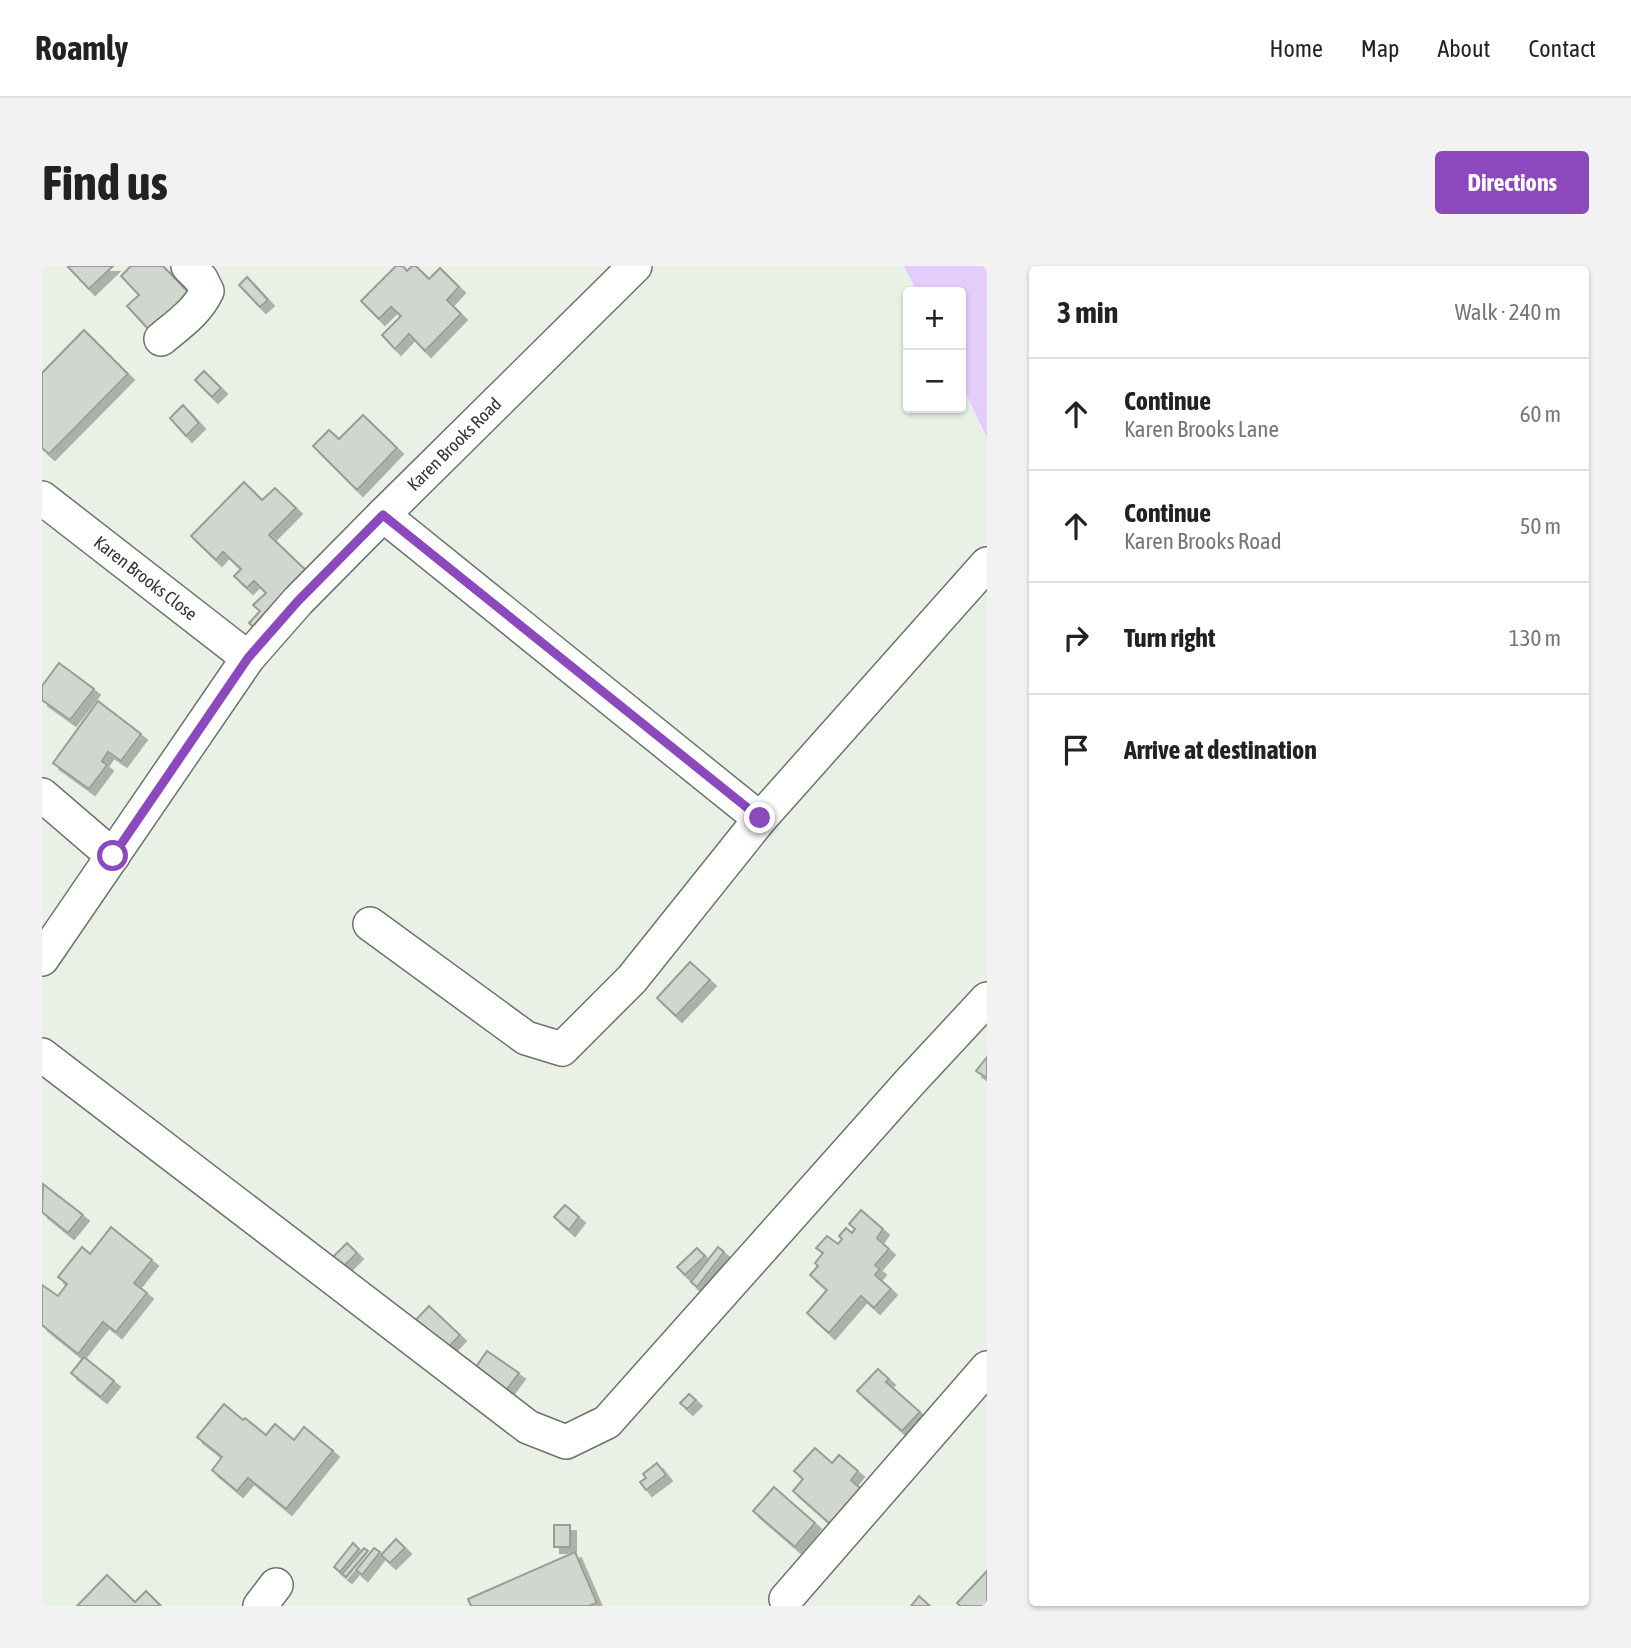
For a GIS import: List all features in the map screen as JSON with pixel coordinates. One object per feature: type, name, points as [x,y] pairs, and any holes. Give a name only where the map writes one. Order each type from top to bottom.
[{"type":"street","points":[[161,339],[190,316],[207,291],[201,279],[188,266]]},
{"type":"street","name":"Karen Brooks Road","points":[[42,959],[248,658],[298,601],[635,266]]},
{"type":"street","name":"Karen Brooks Close","points":[[42,498],[248,658]]},
{"type":"street","points":[[383,515],[760,818]]},
{"type":"street","points":[[370,924],[526,1038],[562,1049],[632,979],[760,818],[987,564]]},
{"type":"street","points":[[42,795],[113,856]]},
{"type":"street","points":[[42,1055],[528,1427],[566,1442],[607,1422],[909,1083],[984,1007]]},
{"type":"street","points":[[786,1599],[987,1368]]},
{"type":"shaded area","points":[[904,266],[987,266],[987,438],[966,394],[966,287],[914,287]]},
{"type":"building","points":[[69,266],[113,266],[89,289]]},
{"type":"building","points":[[131,266],[163,266],[191,295],[151,332],[127,306],[139,295],[121,276]]},
{"type":"building","points":[[396,266],[403,266],[407,271],[416,266],[429,279],[440,268],[459,287],[447,300],[461,314],[425,351],[409,334],[395,349],[382,335],[401,316],[391,307],[379,319],[361,301]]},
{"type":"building","points":[[247,277],[268,300],[260,307],[239,285]]},
{"type":"building","points":[[84,330],[128,374],[49,454],[42,448],[42,373]]},
{"type":"building","points":[[204,371],[221,388],[212,397],[195,380]]},
{"type":"building","points":[[183,405],[199,423],[186,436],[170,418]]},
{"type":"building","points":[[363,415],[397,448],[357,490],[313,446],[329,430],[339,439]]},
{"type":"building","points":[[244,482],[262,500],[275,488],[296,508],[269,535],[313,577],[259,632],[249,623],[260,611],[253,605],[266,593],[254,581],[247,588],[234,576],[241,569],[223,552],[216,560],[191,536]]},
{"type":"building","points":[[59,663],[94,689],[70,720],[42,700],[42,686]]},
{"type":"building","points":[[98,701],[141,734],[121,761],[108,752],[102,761],[107,765],[89,789],[53,763]]},
{"type":"building","points":[[690,962],[710,980],[676,1016],[657,998]]},
{"type":"building","points":[[987,1057],[987,1078],[976,1071]]},
{"type":"building","points":[[43,1184],[83,1215],[68,1233],[42,1212]]},
{"type":"building","points":[[565,1205],[579,1217],[569,1230],[554,1217]]},
{"type":"building","points":[[861,1210],[883,1229],[877,1238],[889,1249],[875,1265],[880,1269],[875,1275],[891,1289],[874,1308],[861,1296],[829,1333],[807,1313],[827,1290],[810,1275],[818,1266],[815,1263],[823,1253],[816,1248],[827,1236],[838,1244],[842,1239],[839,1236],[846,1228],[852,1233],[855,1229],[849,1224]]},
{"type":"building","points":[[111,1227],[152,1260],[134,1283],[147,1293],[116,1332],[103,1322],[78,1354],[42,1325],[42,1285],[58,1296],[67,1284],[58,1277],[82,1247],[90,1254]]},
{"type":"building","points":[[347,1243],[357,1253],[342,1268],[332,1258]]},
{"type":"building","points":[[718,1247],[724,1252],[697,1287],[691,1282]]},
{"type":"building","points":[[697,1248],[705,1256],[685,1275],[677,1267]]},
{"type":"building","points":[[429,1306],[460,1335],[444,1352],[413,1323]]},
{"type":"building","points":[[487,1351],[519,1373],[505,1392],[474,1370]]},
{"type":"building","points":[[84,1357],[114,1381],[101,1397],[71,1373]]},
{"type":"building","points":[[878,1369],[889,1379],[886,1382],[920,1412],[902,1431],[857,1391]]},
{"type":"building","points":[[689,1394],[696,1400],[687,1409],[680,1403]]},
{"type":"building","points":[[224,1404],[266,1435],[275,1424],[294,1440],[304,1427],[333,1451],[286,1509],[248,1478],[237,1491],[212,1470],[222,1457],[197,1437]]},
{"type":"building","points":[[815,1448],[832,1463],[839,1455],[858,1471],[851,1480],[868,1495],[837,1530],[793,1491],[803,1479],[794,1471]]},
{"type":"building","points":[[657,1463],[666,1475],[646,1490],[640,1482],[646,1478],[643,1474]]},
{"type":"building","points":[[774,1487],[815,1523],[795,1547],[753,1511]]},
{"type":"building","points":[[554,1525],[570,1525],[570,1547],[554,1547]]},
{"type":"building","points":[[396,1539],[405,1548],[390,1563],[381,1555]]},
{"type":"building","points":[[353,1543],[359,1549],[340,1572],[334,1567]]},
{"type":"building","points":[[364,1548],[368,1551],[346,1577],[342,1574]]},
{"type":"building","points":[[374,1548],[380,1552],[362,1575],[356,1570]]},
{"type":"building","points":[[575,1552],[597,1603],[589,1606],[471,1606],[468,1599]]},
{"type":"building","points":[[987,1571],[987,1606],[960,1606],[957,1603]]},
{"type":"building","points":[[107,1575],[135,1602],[146,1591],[161,1606],[77,1606]]},
{"type":"building","points":[[919,1596],[930,1606],[911,1606]]},
{"type":"route","points":[[113,856],[248,658],[298,601],[383,515],[760,818]]}]
